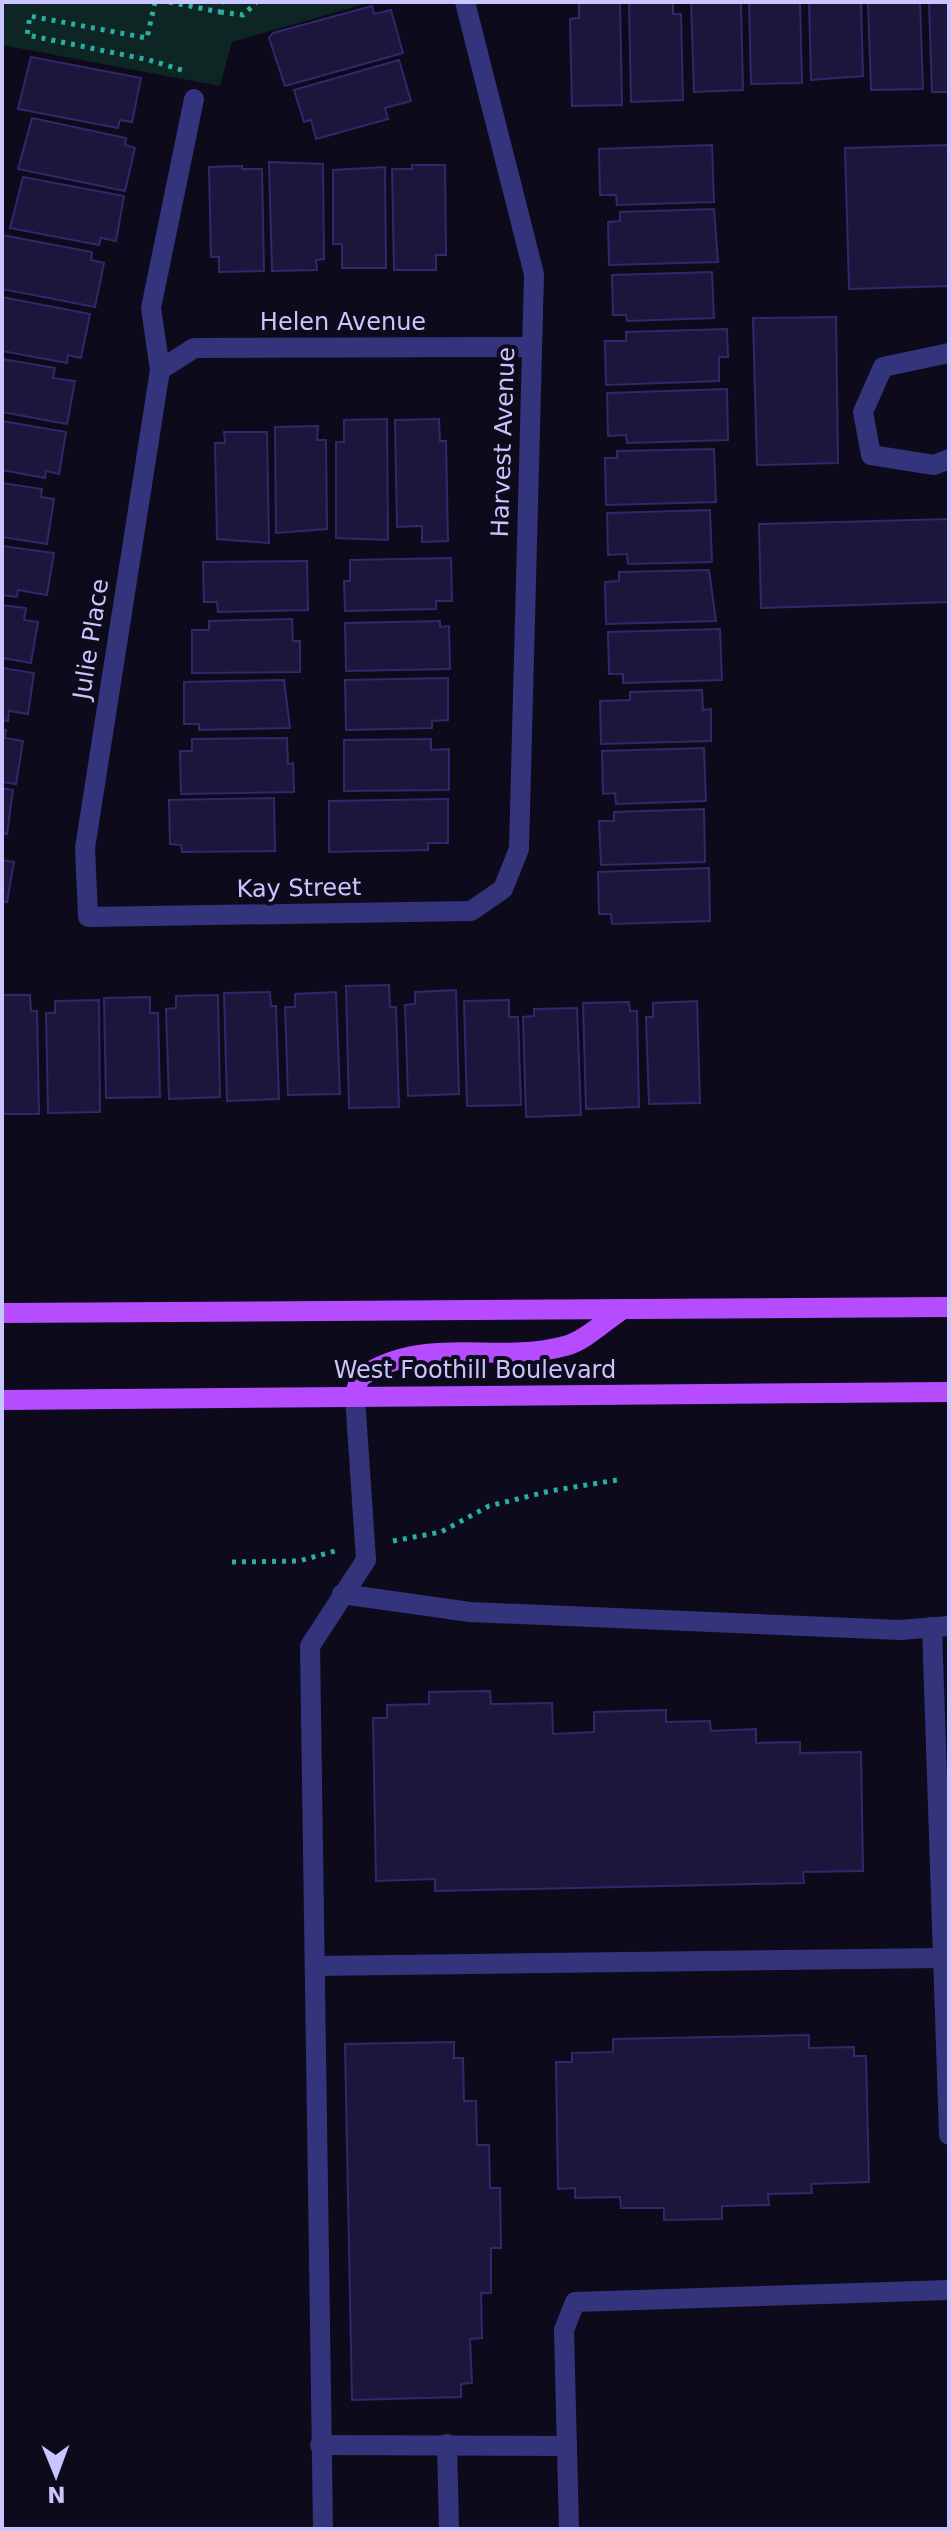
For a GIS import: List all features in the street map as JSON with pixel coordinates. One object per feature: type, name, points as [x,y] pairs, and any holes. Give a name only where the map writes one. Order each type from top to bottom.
[{"type":"main road","points":[[2,1313],[949,1307]]},
{"type":"main road","points":[[355,1397],[359,1378],[383,1362],[422,1352],[503,1353],[568,1346],[623,1309]]},
{"type":"main road","name":"West Foothill Boulevard","points":[[2,1400],[949,1392]]},
{"type":"street","name":"Harvest Avenue","points":[[465,2],[534,274],[519,849],[503,889]]},
{"type":"street","name":"Julie Place","points":[[88,917],[85,848],[160,370],[151,308],[194,99]]},
{"type":"street","name":"Helen Avenue","points":[[160,370],[194,348],[532,347]]},
{"type":"street","points":[[949,353],[883,367],[863,412],[871,455],[934,465],[949,459]]},
{"type":"street","name":"Kay Street","points":[[88,917],[471,911],[503,889]]},
{"type":"street","points":[[323,2529],[310,1646],[366,1560],[355,1397]]},
{"type":"street","points":[[342,1594],[470,1612],[900,1630],[941,1626],[943,1958],[949,2135]]},
{"type":"street","points":[[315,1966],[943,1958]]},
{"type":"street","points":[[569,2529],[564,2330],[575,2302],[949,2290]]},
{"type":"street","points":[[447,2444],[449,2529]]},
{"type":"street","points":[[320,2445],[567,2446]]},
{"type":"path","points":[[155,2],[147,38],[30,16],[27,35],[149,60],[189,73]]},
{"type":"path","points":[[169,2],[243,15],[256,3]]},
{"type":"path","points":[[220,12],[222,2]]},
{"type":"path","points":[[232,1562],[299,1561],[365,1544],[441,1532],[489,1506],[550,1491],[617,1480]]},
{"type":"green space","points":[[2,2],[372,2],[232,42],[220,86],[2,45]]},
{"type":"building","points":[[579,2],[620,2],[622,105],[572,106],[570,19],[579,18]]},
{"type":"building","points":[[629,2],[673,2],[673,14],[681,14],[683,100],[631,102]]},
{"type":"building","points":[[691,2],[741,2],[743,90],[694,92]]},
{"type":"building","points":[[749,2],[800,2],[802,83],[751,84]]},
{"type":"building","points":[[809,2],[861,2],[863,76],[811,80]]},
{"type":"building","points":[[868,2],[920,2],[923,89],[871,90]]},
{"type":"building","points":[[929,2],[949,2],[949,92],[932,92]]},
{"type":"building","points":[[372,6],[374,14],[391,10],[403,53],[285,86],[269,38],[273,33]]},
{"type":"building","points":[[31,57],[141,78],[132,122],[120,120],[118,128],[18,109]]},
{"type":"building","points":[[399,60],[411,101],[385,108],[388,119],[316,139],[311,120],[304,122],[294,90]]},
{"type":"building","points":[[32,118],[126,138],[125,145],[135,148],[125,191],[18,169]]},
{"type":"building","points":[[712,145],[714,202],[617,205],[616,195],[600,195],[599,149]]},
{"type":"building","points":[[949,145],[949,286],[849,289],[845,148]]},
{"type":"building","points":[[269,162],[323,164],[324,259],[316,260],[317,270],[272,271]]},
{"type":"building","points":[[412,165],[445,165],[446,255],[436,255],[436,270],[394,270],[392,169],[412,169]]},
{"type":"building","points":[[242,166],[242,169],[262,169],[264,271],[219,272],[219,257],[211,257],[209,167]]},
{"type":"building","points":[[385,167],[386,268],[342,268],[342,244],[333,244],[333,170]]},
{"type":"building","points":[[23,177],[124,196],[116,241],[101,238],[99,245],[10,228]]},
{"type":"building","points":[[714,209],[718,262],[609,265],[608,222],[620,221],[620,212]]},
{"type":"building","points":[[2,235],[92,252],[91,260],[104,263],[95,307],[2,289]]},
{"type":"building","points":[[712,272],[714,318],[627,321],[626,315],[613,315],[612,275]]},
{"type":"building","points":[[2,297],[90,314],[81,358],[68,355],[67,363],[2,351]]},
{"type":"building","points":[[836,317],[838,463],[757,465],[753,318]]},
{"type":"building","points":[[727,329],[728,357],[719,357],[719,381],[606,385],[605,341],[626,341],[626,332]]},
{"type":"building","points":[[2,359],[55,368],[53,378],[75,381],[67,424],[2,412]]},
{"type":"building","points":[[727,389],[728,440],[627,443],[626,435],[608,436],[607,393]]},
{"type":"building","points":[[387,419],[388,540],[336,538],[336,442],[344,442],[344,420]]},
{"type":"building","points":[[439,419],[440,441],[446,441],[448,541],[422,542],[422,526],[397,527],[395,420]]},
{"type":"building","points":[[2,421],[66,432],[59,474],[46,471],[45,478],[2,470]]},
{"type":"building","points":[[318,426],[317,440],[326,440],[327,529],[276,533],[275,427]]},
{"type":"building","points":[[224,432],[267,432],[269,543],[217,539],[215,443],[225,443]]},
{"type":"building","points":[[714,449],[716,502],[606,505],[605,458],[617,458],[617,451]]},
{"type":"building","points":[[2,483],[42,489],[41,497],[54,499],[47,544],[2,537]]},
{"type":"building","points":[[710,510],[712,562],[628,564],[627,554],[608,555],[607,513]]},
{"type":"building","points":[[949,519],[949,602],[761,608],[759,524]]},
{"type":"building","points":[[2,546],[54,553],[47,595],[18,590],[17,597],[2,595]]},
{"type":"building","points":[[451,558],[452,601],[436,601],[436,609],[345,611],[344,581],[350,581],[350,560]]},
{"type":"building","points":[[307,561],[308,610],[218,612],[217,602],[204,602],[203,562]]},
{"type":"building","points":[[709,570],[716,621],[606,624],[605,582],[619,581],[619,572]]},
{"type":"building","points":[[2,605],[26,608],[24,620],[38,622],[31,663],[2,658]]},
{"type":"building","points":[[292,619],[293,641],[300,641],[300,672],[192,673],[192,630],[209,630],[209,621]]},
{"type":"building","points":[[440,621],[440,627],[449,626],[450,669],[346,671],[345,623]]},
{"type":"building","points":[[720,629],[722,680],[623,683],[623,674],[609,674],[608,632]]},
{"type":"building","points":[[2,668],[34,673],[28,714],[9,711],[8,721],[2,720]]},
{"type":"building","points":[[448,678],[448,720],[432,721],[432,728],[346,730],[345,680]]},
{"type":"building","points":[[284,680],[290,728],[199,730],[199,724],[184,724],[184,682]]},
{"type":"building","points":[[702,690],[703,710],[711,709],[711,741],[601,744],[600,701],[630,700],[630,692]]},
{"type":"building","points":[[2,730],[6,730],[5,738],[23,741],[16,784],[2,782]]},
{"type":"building","points":[[287,738],[288,764],[293,763],[294,792],[181,794],[180,751],[192,751],[192,739]]},
{"type":"building","points":[[431,739],[431,750],[449,749],[449,790],[344,791],[344,740]]},
{"type":"building","points":[[704,748],[706,801],[616,804],[615,793],[603,794],[602,751]]},
{"type":"building","points":[[2,788],[13,790],[7,834],[2,833]]},
{"type":"building","points":[[274,798],[275,851],[182,852],[181,845],[170,844],[169,800]]},
{"type":"building","points":[[448,799],[448,843],[428,843],[428,850],[329,852],[329,801]]},
{"type":"building","points":[[704,809],[705,862],[601,865],[599,821],[614,821],[614,812]]},
{"type":"building","points":[[2,860],[14,862],[7,902],[2,901]]},
{"type":"building","points":[[709,868],[710,921],[612,924],[611,914],[599,914],[598,872]]},
{"type":"building","points":[[389,985],[390,1007],[396,1007],[399,1107],[349,1108],[346,986]]},
{"type":"building","points":[[456,990],[459,1094],[408,1096],[405,1005],[415,1004],[415,992]]},
{"type":"building","points":[[270,992],[271,1006],[276,1006],[279,1099],[227,1101],[224,993]]},
{"type":"building","points":[[336,992],[340,1094],[288,1095],[285,1007],[295,1007],[295,994]]},
{"type":"building","points":[[2,995],[30,995],[31,1011],[37,1011],[39,1114],[2,1114]]},
{"type":"building","points":[[218,995],[220,1097],[169,1099],[166,1009],[176,1008],[176,996]]},
{"type":"building","points":[[150,997],[150,1013],[158,1013],[160,1097],[106,1098],[104,998]]},
{"type":"building","points":[[99,1000],[100,1112],[48,1113],[46,1013],[55,1013],[55,1001]]},
{"type":"building","points":[[509,1000],[509,1017],[518,1017],[521,1105],[467,1106],[464,1001]]},
{"type":"building","points":[[697,1001],[700,1103],[649,1104],[646,1017],[653,1017],[653,1003]]},
{"type":"building","points":[[629,1002],[630,1011],[637,1011],[639,1107],[586,1109],[583,1003]]},
{"type":"building","points":[[577,1008],[581,1115],[526,1117],[523,1017],[534,1016],[534,1009]]},
{"type":"building","points":[[490,1691],[491,1704],[552,1703],[553,1734],[594,1732],[594,1712],[666,1710],[666,1722],[710,1721],[711,1731],[756,1729],[756,1743],[800,1742],[800,1753],[861,1752],[863,1871],[803,1872],[804,1883],[435,1891],[435,1879],[376,1881],[373,1718],[387,1718],[387,1705],[429,1704],[429,1692]]},
{"type":"building","points":[[809,2035],[809,2048],[854,2047],[854,2056],[866,2056],[869,2182],[811,2184],[812,2193],[768,2194],[769,2205],[722,2206],[722,2219],[664,2220],[664,2208],[621,2208],[620,2197],[575,2198],[575,2188],[558,2189],[556,2062],[572,2062],[572,2053],[613,2052],[613,2039]]},
{"type":"building","points":[[454,2042],[454,2058],[463,2058],[464,2101],[476,2101],[477,2145],[489,2145],[490,2188],[500,2188],[501,2248],[491,2248],[491,2293],[481,2293],[482,2338],[470,2339],[472,2383],[461,2384],[461,2397],[352,2400],[345,2044]]}]
